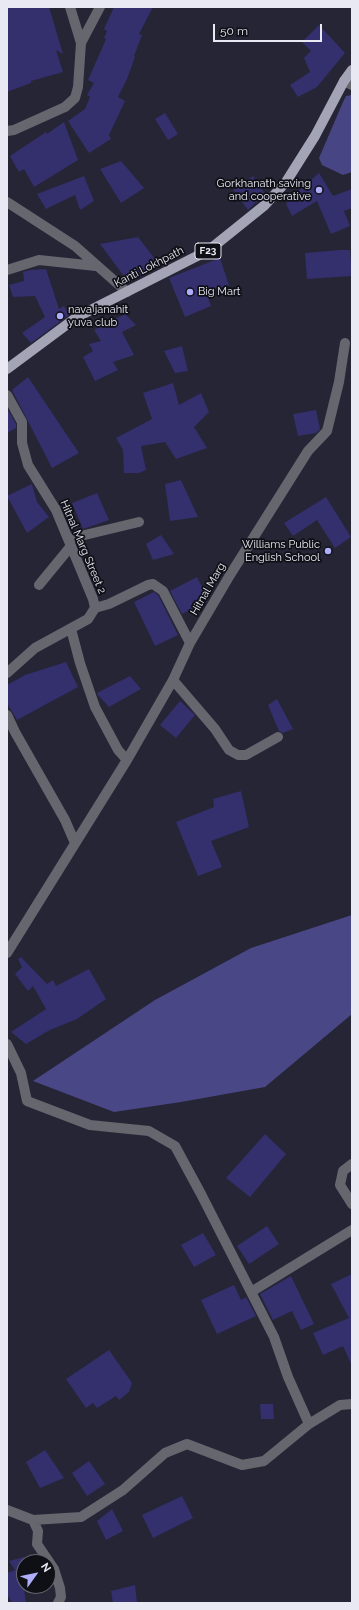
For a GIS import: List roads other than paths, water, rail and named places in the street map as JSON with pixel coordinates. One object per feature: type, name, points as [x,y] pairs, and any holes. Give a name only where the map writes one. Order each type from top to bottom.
[{"type":"main road","name":"Kanti Lokhpath","points":[[7,369],[77,317],[209,250],[265,205],[286,182],[348,83],[352,70]]},
{"type":"street","points":[[7,139],[10,130],[65,107],[75,98],[78,87],[81,43],[70,7]]},
{"type":"street","points":[[81,43],[100,7]]},
{"type":"street","points":[[7,202],[75,246],[127,292]]},
{"type":"street","points":[[7,270],[39,260],[96,266]]},
{"type":"street","name":"Hitnal Marg","points":[[7,953],[127,760],[174,680],[190,643],[230,575],[304,458],[327,431],[339,382],[345,343]]},
{"type":"street","name":"Hitnal Marg Street 2","points":[[7,395],[22,422],[22,443],[28,465],[56,510],[93,599],[95,608],[88,619],[35,648],[7,673]]},
{"type":"street","points":[[39,586],[70,543],[140,522]]},
{"type":"street","points":[[95,608],[109,604],[153,584],[163,591],[190,643]]},
{"type":"street","points":[[71,629],[80,663],[95,707],[118,750],[127,760]]},
{"type":"street","points":[[174,680],[215,729],[229,750],[238,755],[246,755],[278,737]]},
{"type":"street","points":[[7,715],[14,732],[65,820],[75,844]]},
{"type":"street","points":[[7,1044],[21,1073],[27,1101],[90,1125],[149,1132],[175,1146],[274,1337],[288,1377],[309,1424]]},
{"type":"street","points":[[352,1164],[342,1171],[340,1185],[352,1204]]},
{"type":"street","points":[[251,1292],[352,1230]]},
{"type":"street","points":[[7,1510],[34,1520],[81,1517],[123,1490],[165,1453],[187,1444],[242,1465],[264,1461],[309,1424],[340,1405],[352,1404]]},
{"type":"street","points":[[34,1520],[38,1531],[37,1544],[54,1569],[60,1588],[61,1597],[58,1603]]},
{"type":"place","name":"Gorkhanath saving and cooperative","points":[[319,190]]},
{"type":"place","name":"Big Mart","points":[[190,292]]},
{"type":"place","name":"nava janahit yuva club","points":[[60,316]]},
{"type":"place","name":"Williams Public English School","points":[[328,551]]}]
